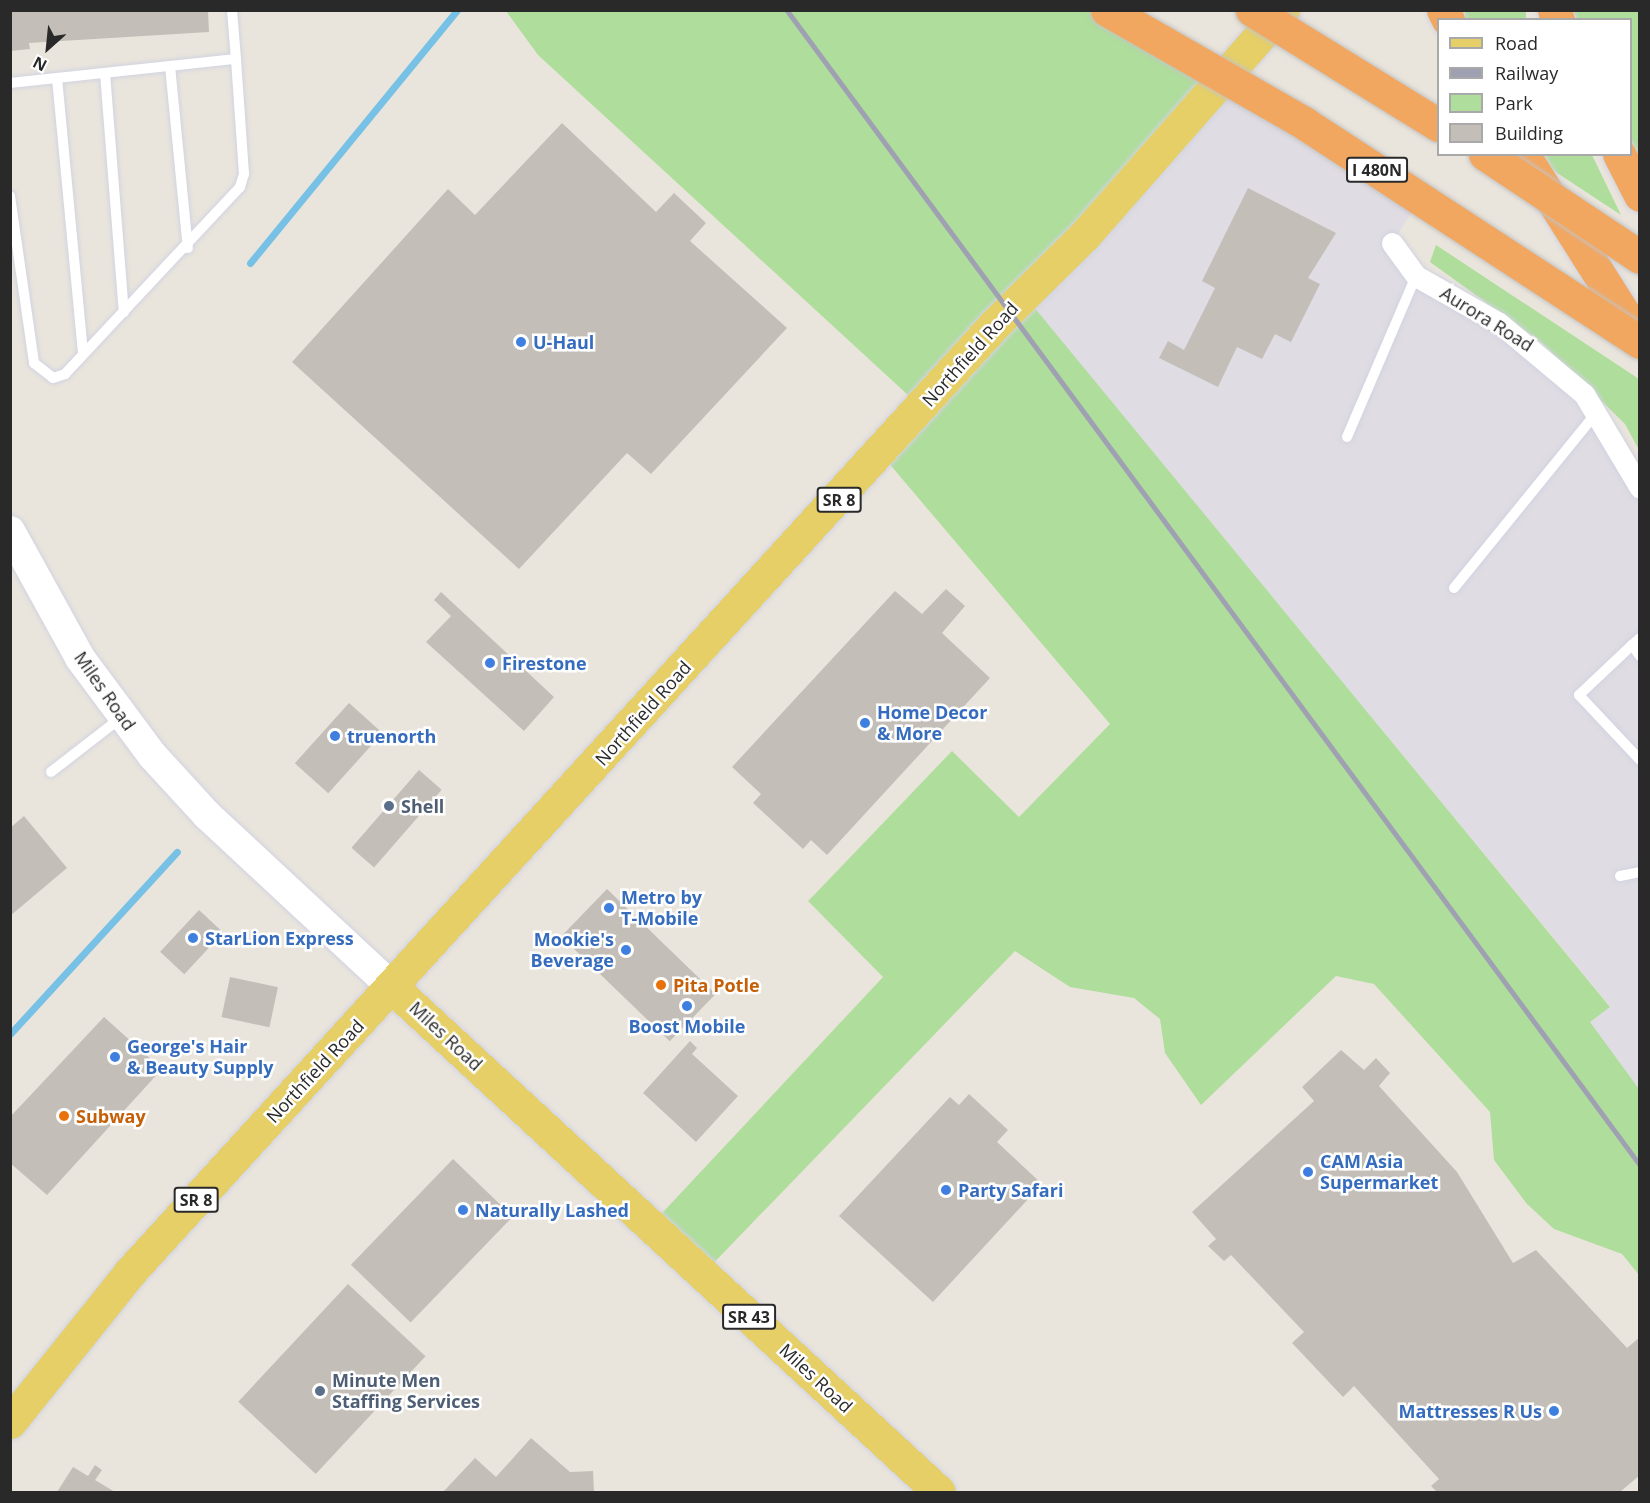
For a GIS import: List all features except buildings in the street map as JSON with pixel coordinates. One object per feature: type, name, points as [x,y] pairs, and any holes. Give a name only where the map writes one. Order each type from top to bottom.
[{"type":"highway","name":"I 480N","points":[[1107,10],[1304,123],[1640,340]]},
{"type":"highway","points":[[1252,10],[1437,123]]},
{"type":"highway","points":[[1488,156],[1640,257]]},
{"type":"highway","points":[[1524,156],[1640,340]]},
{"type":"highway","points":[[1620,156],[1640,195]]},
{"type":"main road","name":"Northfield Road","points":[[10,1422],[130,1272],[393,987],[996,323],[1085,235],[1283,10]]},
{"type":"main road","name":"Miles Road","points":[[10,531],[64,632],[122,717],[207,815],[939,1492]]},
{"type":"street","name":"Aurora Road","points":[[1392,243],[1416,276],[1543,355],[1596,412],[1640,488]]},
{"type":"lane","points":[[10,196],[34,363],[53,378],[65,374],[222,212],[244,174],[232,10]]},
{"type":"lane","points":[[10,83],[236,58]]},
{"type":"lane","points":[[170,66],[188,248]]},
{"type":"lane","points":[[105,73],[124,312]]},
{"type":"lane","points":[[57,78],[83,353]]},
{"type":"lane","points":[[1347,437],[1416,276]]},
{"type":"lane","points":[[1454,588],[1596,412]]},
{"type":"lane","points":[[1640,656],[1636,641],[1579,695],[1640,760]]},
{"type":"lane","points":[[51,772],[122,717]]},
{"type":"lane","points":[[1620,876],[1640,872]]},
{"type":"shaded area","points":[[1231,70],[1421,198],[1392,243],[1416,276],[1543,355],[1639,488],[1639,1089],[1590,1022],[1610,1006],[1023,295]]},
{"type":"green space","points":[[506,11],[1107,11],[1231,70],[1024,295],[1610,1007],[1590,1022],[1639,1089],[1639,1275],[1622,1254],[1554,1229],[1527,1204],[1494,1160],[1490,1112],[1374,984],[1336,976],[1201,1105],[1165,1053],[1160,1019],[1134,998],[1070,987],[1015,951],[703,1274],[650,1226],[883,977],[808,901],[952,751],[1019,817],[1110,724],[881,454],[921,407],[538,55]]},
{"type":"green space","points":[[1465,11],[1526,11],[1526,18],[1465,18]]},
{"type":"green space","points":[[1573,11],[1639,11],[1639,160],[1632,143],[1632,18],[1576,18]]},
{"type":"green space","points":[[1542,156],[1592,156],[1621,215],[1548,167]]},
{"type":"green space","points":[[1436,245],[1639,379],[1639,450],[1625,424],[1541,342],[1430,262]]},
{"type":"waterway","points":[[250,263],[457,10]]},
{"type":"waterway","points":[[10,1034],[177,852]]},
{"type":"railway","points":[[787,10],[1640,1165]]},
{"type":"place","name":"U-Haul","points":[[521,342]]},
{"type":"place","name":"Firestone","points":[[490,663]]},
{"type":"place","name":"Home Decor & More","points":[[865,723]]},
{"type":"place","name":"truenorth","points":[[335,736]]},
{"type":"place","name":"Shell","points":[[389,806]]},
{"type":"place","name":"Metro by T-Mobile","points":[[609,908]]},
{"type":"place","name":"StarLion Express","points":[[193,938]]},
{"type":"place","name":"Mookie's Beverage","points":[[626,950]]},
{"type":"place","name":"Pita Potle","points":[[661,985]]},
{"type":"place","name":"Boost Mobile","points":[[687,1006]]},
{"type":"place","name":"George's Hair & Beauty Supply","points":[[115,1057]]},
{"type":"place","name":"Subway","points":[[64,1116]]},
{"type":"place","name":"CAM Asia Supermarket","points":[[1308,1172]]},
{"type":"place","name":"Party Safari","points":[[946,1190]]},
{"type":"place","name":"Naturally Lashed","points":[[463,1210]]},
{"type":"place","name":"Minute Men Staffing Services","points":[[320,1391]]},
{"type":"place","name":"Mattresses R Us","points":[[1554,1411]]}]
